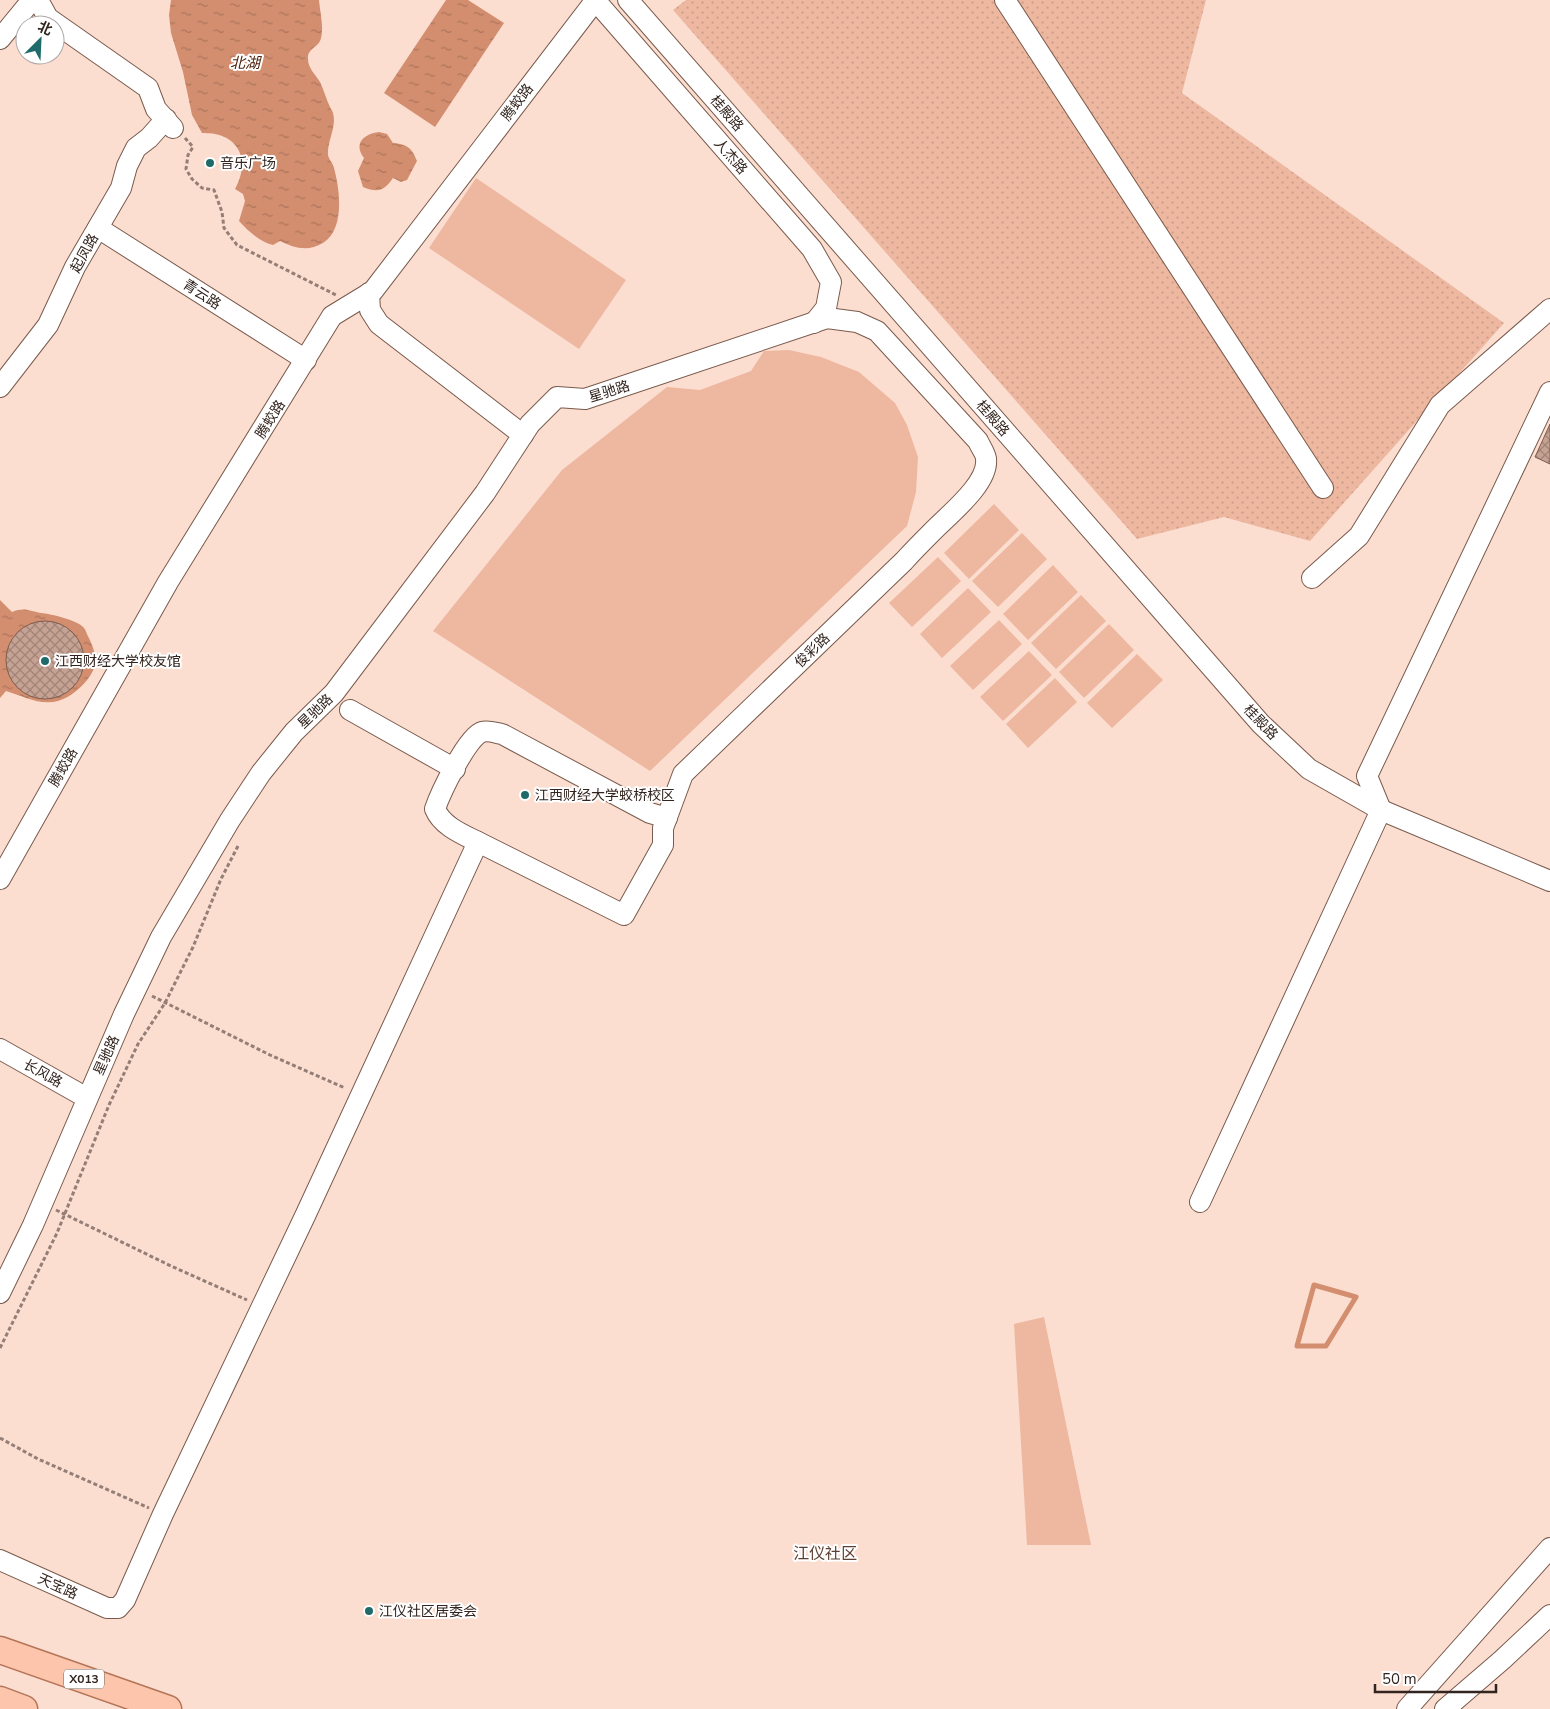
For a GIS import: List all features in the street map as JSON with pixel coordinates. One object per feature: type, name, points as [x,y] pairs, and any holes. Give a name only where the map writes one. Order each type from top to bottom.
[{"type":"main road","name":"X013","points":[[0,1650],[168,1709]]},
{"type":"main road","points":[[0,1700],[24,1709]]},
{"type":"street","points":[[0,39],[32,0]]},
{"type":"street","points":[[38,0],[48,18],[148,88],[156,109],[169,123]]},
{"type":"street","name":"腾蛟路","points":[[0,879],[168,582],[332,316],[373,291],[595,0]]},
{"type":"street","name":"人杰路","points":[[595,0],[812,249],[831,282],[826,308],[814,324]]},
{"type":"street","name":"桂殿路","points":[[628,0],[1260,724],[1309,769],[1381,810],[1550,882]]},
{"type":"street","points":[[1005,0],[1323,488]]},
{"type":"street","name":"起凤路","points":[[0,387],[48,325],[75,268],[121,188],[127,166],[136,148],[169,123]]},
{"type":"street","name":"青云路","points":[[98,228],[306,360]]},
{"type":"street","points":[[369,293],[370,310],[379,324],[523,435]]},
{"type":"street","points":[[1312,578],[1359,536],[1440,405],[1550,309]]},
{"type":"street","name":"俊彩路","points":[[478,842],[624,916],[663,846],[664,828],[683,774],[904,561],[932,531],[955,511],[970,494],[983,474],[986,458],[978,442],[876,331],[857,322],[842,319],[828,318],[814,324]]},
{"type":"street","name":"星驰路","points":[[0,1293],[33,1225],[124,1014],[161,937],[210,853],[261,773],[294,732],[340,685],[485,493],[530,424],[557,397],[585,399],[814,324]]},
{"type":"street","points":[[1200,1202],[1381,810],[1368,776],[1550,392]]},
{"type":"street","points":[[350,710],[454,769]]},
{"type":"street","points":[[163,1514],[478,842],[449,826],[439,818],[436,809],[439,798],[468,744],[475,736],[482,732],[502,734],[650,813],[667,818]]},
{"type":"street","name":"长风路","points":[[0,1049],[87,1098]]},
{"type":"street","name":"天宝路","points":[[0,1560],[107,1608],[118,1608],[125,1600],[163,1514]]},
{"type":"street","points":[[1407,1709],[1550,1548]]},
{"type":"street","points":[[1445,1709],[1502,1660],[1550,1615]]},
{"type":"path","points":[[169,123],[193,147],[188,155],[186,169],[202,188],[214,190],[222,212],[224,228],[237,244],[351,304]]},
{"type":"path","points":[[0,1348],[39,1271],[112,1098],[138,1044],[165,1003],[193,947],[221,878],[240,842]]},
{"type":"path","points":[[165,1003],[263,1051],[361,1095]]},
{"type":"path","points":[[64,1214],[171,1266],[262,1306]]},
{"type":"path","points":[[0,1438],[38,1459],[163,1514]]},
{"type":"shaded area","points":[[686,0],[1206,0],[1182,93],[1504,323],[1310,541],[1224,517],[1137,539],[673,10]]},
{"type":"shaded area","points":[[476,178],[626,280],[579,349],[429,248]]},
{"type":"shaded area","points":[[789,350],[821,357],[859,372],[895,403],[907,425],[918,457],[916,492],[907,526],[650,771],[433,631],[562,470],[667,387],[700,390],[751,371],[764,351]]},
{"type":"shaded area","points":[[994,504],[1019,530],[969,579],[944,553]]},
{"type":"shaded area","points":[[1022,533],[1047,559],[998,607],[972,581]]},
{"type":"shaded area","points":[[938,557],[961,581],[912,627],[889,603]]},
{"type":"shaded area","points":[[1053,565],[1078,592],[1028,640],[1003,614]]},
{"type":"shaded area","points":[[968,588],[991,612],[942,658],[920,634]]},
{"type":"shaded area","points":[[1081,595],[1106,621],[1056,669],[1031,643]]},
{"type":"shaded area","points":[[999,620],[1022,644],[973,690],[950,666]]},
{"type":"shaded area","points":[[1109,624],[1134,650],[1084,698],[1059,672]]},
{"type":"shaded area","points":[[1029,651],[1052,675],[1003,721],[980,697]]},
{"type":"shaded area","points":[[1137,654],[1163,680],[1112,728],[1087,703]]},
{"type":"shaded area","points":[[1055,678],[1077,702],[1028,748],[1006,724]]},
{"type":"shaded area","points":[[1044,1317],[1091,1545],[1027,1545],[1014,1324]]},
{"type":"water","name":"北湖","points":[[171,0],[319,0],[322,34],[318,44],[309,52],[308,62],[320,82],[333,113],[334,124],[328,155],[334,168],[339,198],[338,219],[335,228],[330,237],[323,243],[306,248],[291,246],[280,241],[273,245],[254,236],[239,221],[245,201],[243,194],[235,189],[240,178],[241,157],[238,149],[224,137],[202,133],[192,115],[183,72],[171,33],[169,15]]},
{"type":"water","points":[[446,0],[468,0],[504,23],[435,127],[384,93]]},
{"type":"water","points":[[379,132],[387,134],[393,143],[402,144],[408,148],[417,161],[407,180],[401,182],[393,178],[384,188],[373,190],[363,187],[358,171],[364,158],[361,153],[360,144],[365,137]]},
{"type":"water","name":"江西财经大学校友馆","points":[[0,600],[12,612],[23,610],[51,615],[70,620],[84,628],[93,649],[95,660],[92,673],[79,688],[63,699],[51,702],[32,700],[6,691],[0,698]]},
{"type":"building","points":[[1550,424],[1550,464],[1535,457]]},
{"type":"building","name":"江西财经大学校友馆","points":[[37,621],[53,621],[67,627],[78,638],[84,652],[84,668],[78,682],[67,693],[53,699],[37,699],[23,693],[12,682],[6,668],[6,652],[12,638],[23,627]]},
{"type":"waterway","points":[[1314,1285],[1356,1297],[1326,1346],[1297,1346],[1314,1285]]},
{"type":"place","name":"音乐广场","points":[[210,163]]},
{"type":"place","name":"江西财经大学校友馆","points":[[45,661]]},
{"type":"place","name":"江西财经大学蛟桥校区","points":[[525,795]]},
{"type":"place","name":"江仪社区居委会","points":[[369,1611]]},
{"type":"district","name":"江仪社区","points":[[825,1553]]}]
